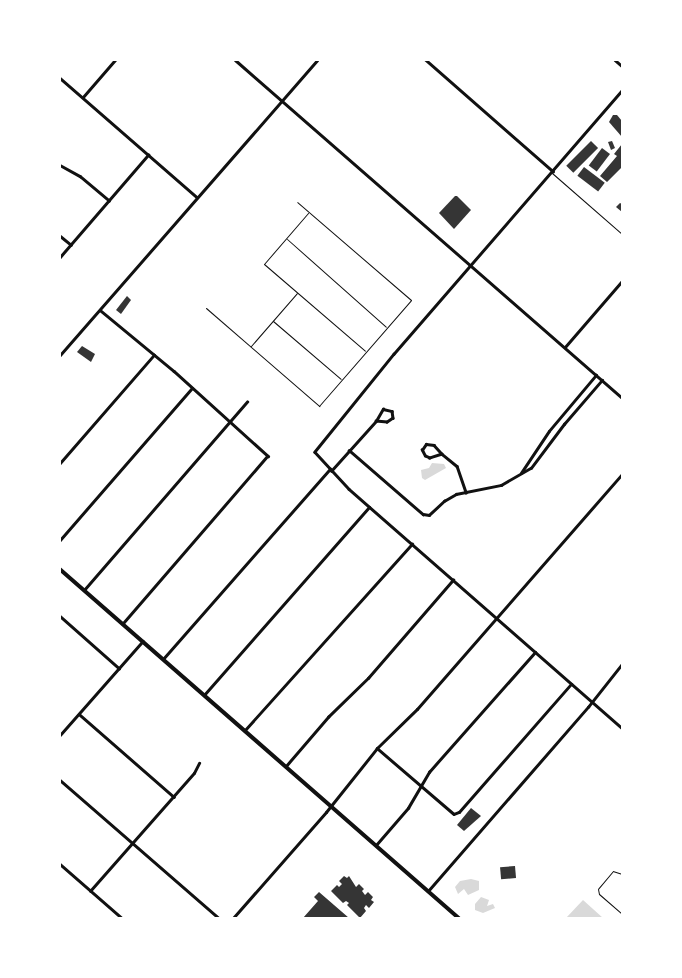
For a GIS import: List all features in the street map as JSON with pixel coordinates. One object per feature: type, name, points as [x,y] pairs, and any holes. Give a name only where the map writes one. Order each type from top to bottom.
[{"type":"main road","points":[[60,569],[459,918]]},
{"type":"street","points":[[83,97],[115,60]]},
{"type":"street","points":[[235,60],[622,398]]},
{"type":"street","points":[[60,355],[317,60]]},
{"type":"street","points":[[426,60],[552,172]]},
{"type":"street","points":[[615,60],[622,66]]},
{"type":"street","points":[[60,78],[197,197]]},
{"type":"street","points":[[622,91],[394,354],[315,452],[330,470],[369,507],[622,728]]},
{"type":"street","points":[[60,257],[148,155]]},
{"type":"street","points":[[60,165],[80,176],[109,200]]},
{"type":"street","points":[[60,236],[71,245]]},
{"type":"street","points":[[565,347],[622,281]]},
{"type":"street","points":[[100,310],[231,421],[268,456],[123,624]]},
{"type":"street","points":[[60,463],[154,355]]},
{"type":"street","points":[[521,473],[549,431],[596,375]]},
{"type":"street","points":[[349,450],[427,516],[447,499],[466,492],[501,485],[531,468],[564,424],[602,380]]},
{"type":"street","points":[[60,540],[192,388]]},
{"type":"street","points":[[84,590],[247,402]]},
{"type":"street","points":[[164,659],[330,470],[376,421],[383,409],[389,408],[393,412],[390,421],[376,421]]},
{"type":"street","points":[[442,454],[428,458],[423,454],[423,448],[426,444],[432,444],[457,466],[466,492]]},
{"type":"street","points":[[233,918],[331,805],[377,748],[417,709],[622,474]]},
{"type":"street","points":[[204,695],[369,507]]},
{"type":"street","points":[[245,730],[412,544]]},
{"type":"street","points":[[286,766],[328,717],[368,678],[453,580]]},
{"type":"street","points":[[60,616],[119,668]]},
{"type":"street","points":[[60,735],[143,641]]},
{"type":"street","points":[[376,845],[408,808],[429,772],[535,652]]},
{"type":"street","points":[[428,891],[622,664]]},
{"type":"street","points":[[377,748],[454,814],[459,812],[571,684]]},
{"type":"street","points":[[79,714],[174,796]]},
{"type":"street","points":[[90,890],[194,773],[200,763]]},
{"type":"street","points":[[60,780],[219,918]]},
{"type":"street","points":[[60,864],[122,918]]},
{"type":"lane","points":[[552,172],[622,234]]},
{"type":"lane","points":[[206,308],[319,406],[411,300],[297,202]]},
{"type":"lane","points":[[309,212],[264,264],[366,352]]},
{"type":"lane","points":[[286,239],[387,327]]},
{"type":"lane","points":[[250,347],[298,292]]},
{"type":"lane","points":[[273,321],[341,380]]},
{"type":"lane","points":[[622,874],[613,871],[598,889],[599,894],[622,914]]},
{"type":"shaded area","points":[[432,463],[444,464],[446,468],[425,480],[422,478],[421,470],[429,468]]},
{"type":"shaded area","points":[[471,879],[479,881],[479,890],[468,895],[464,889],[458,894],[455,887],[460,881]]},
{"type":"shaded area","points":[[481,897],[489,900],[487,906],[493,904],[495,908],[483,913],[475,910],[475,904]]},
{"type":"shaded area","points":[[583,900],[603,918],[566,918]]},
{"type":"building","points":[[613,115],[617,115],[622,121],[622,137],[609,122]]},
{"type":"building","points":[[591,141],[598,148],[573,173],[566,166]]},
{"type":"building","points":[[612,141],[615,148],[611,150],[608,142]]},
{"type":"building","points":[[622,144],[622,167],[607,182],[600,176],[617,156],[614,154]]},
{"type":"building","points":[[602,148],[610,154],[597,172],[589,166]]},
{"type":"building","points":[[584,167],[605,183],[598,191],[577,176]]},
{"type":"building","points":[[455,196],[457,196],[471,210],[454,229],[439,213]]},
{"type":"building","points":[[620,203],[622,204],[622,212],[616,207]]},
{"type":"building","points":[[127,296],[131,300],[121,314],[116,310]]},
{"type":"building","points":[[82,346],[95,354],[91,362],[77,352]]},
{"type":"building","points":[[471,808],[481,816],[464,831],[457,825]]},
{"type":"building","points":[[515,866],[516,878],[501,879],[500,867]]},
{"type":"building","points":[[344,876],[347,878],[349,876],[356,887],[359,884],[364,889],[362,891],[365,895],[368,892],[373,897],[371,900],[374,902],[369,908],[366,905],[364,908],[366,911],[360,918],[347,905],[349,903],[346,901],[343,903],[331,891],[337,885],[339,887],[342,884],[339,881]]},
{"type":"building","points":[[319,892],[349,918],[303,918],[318,901],[314,897]]}]
